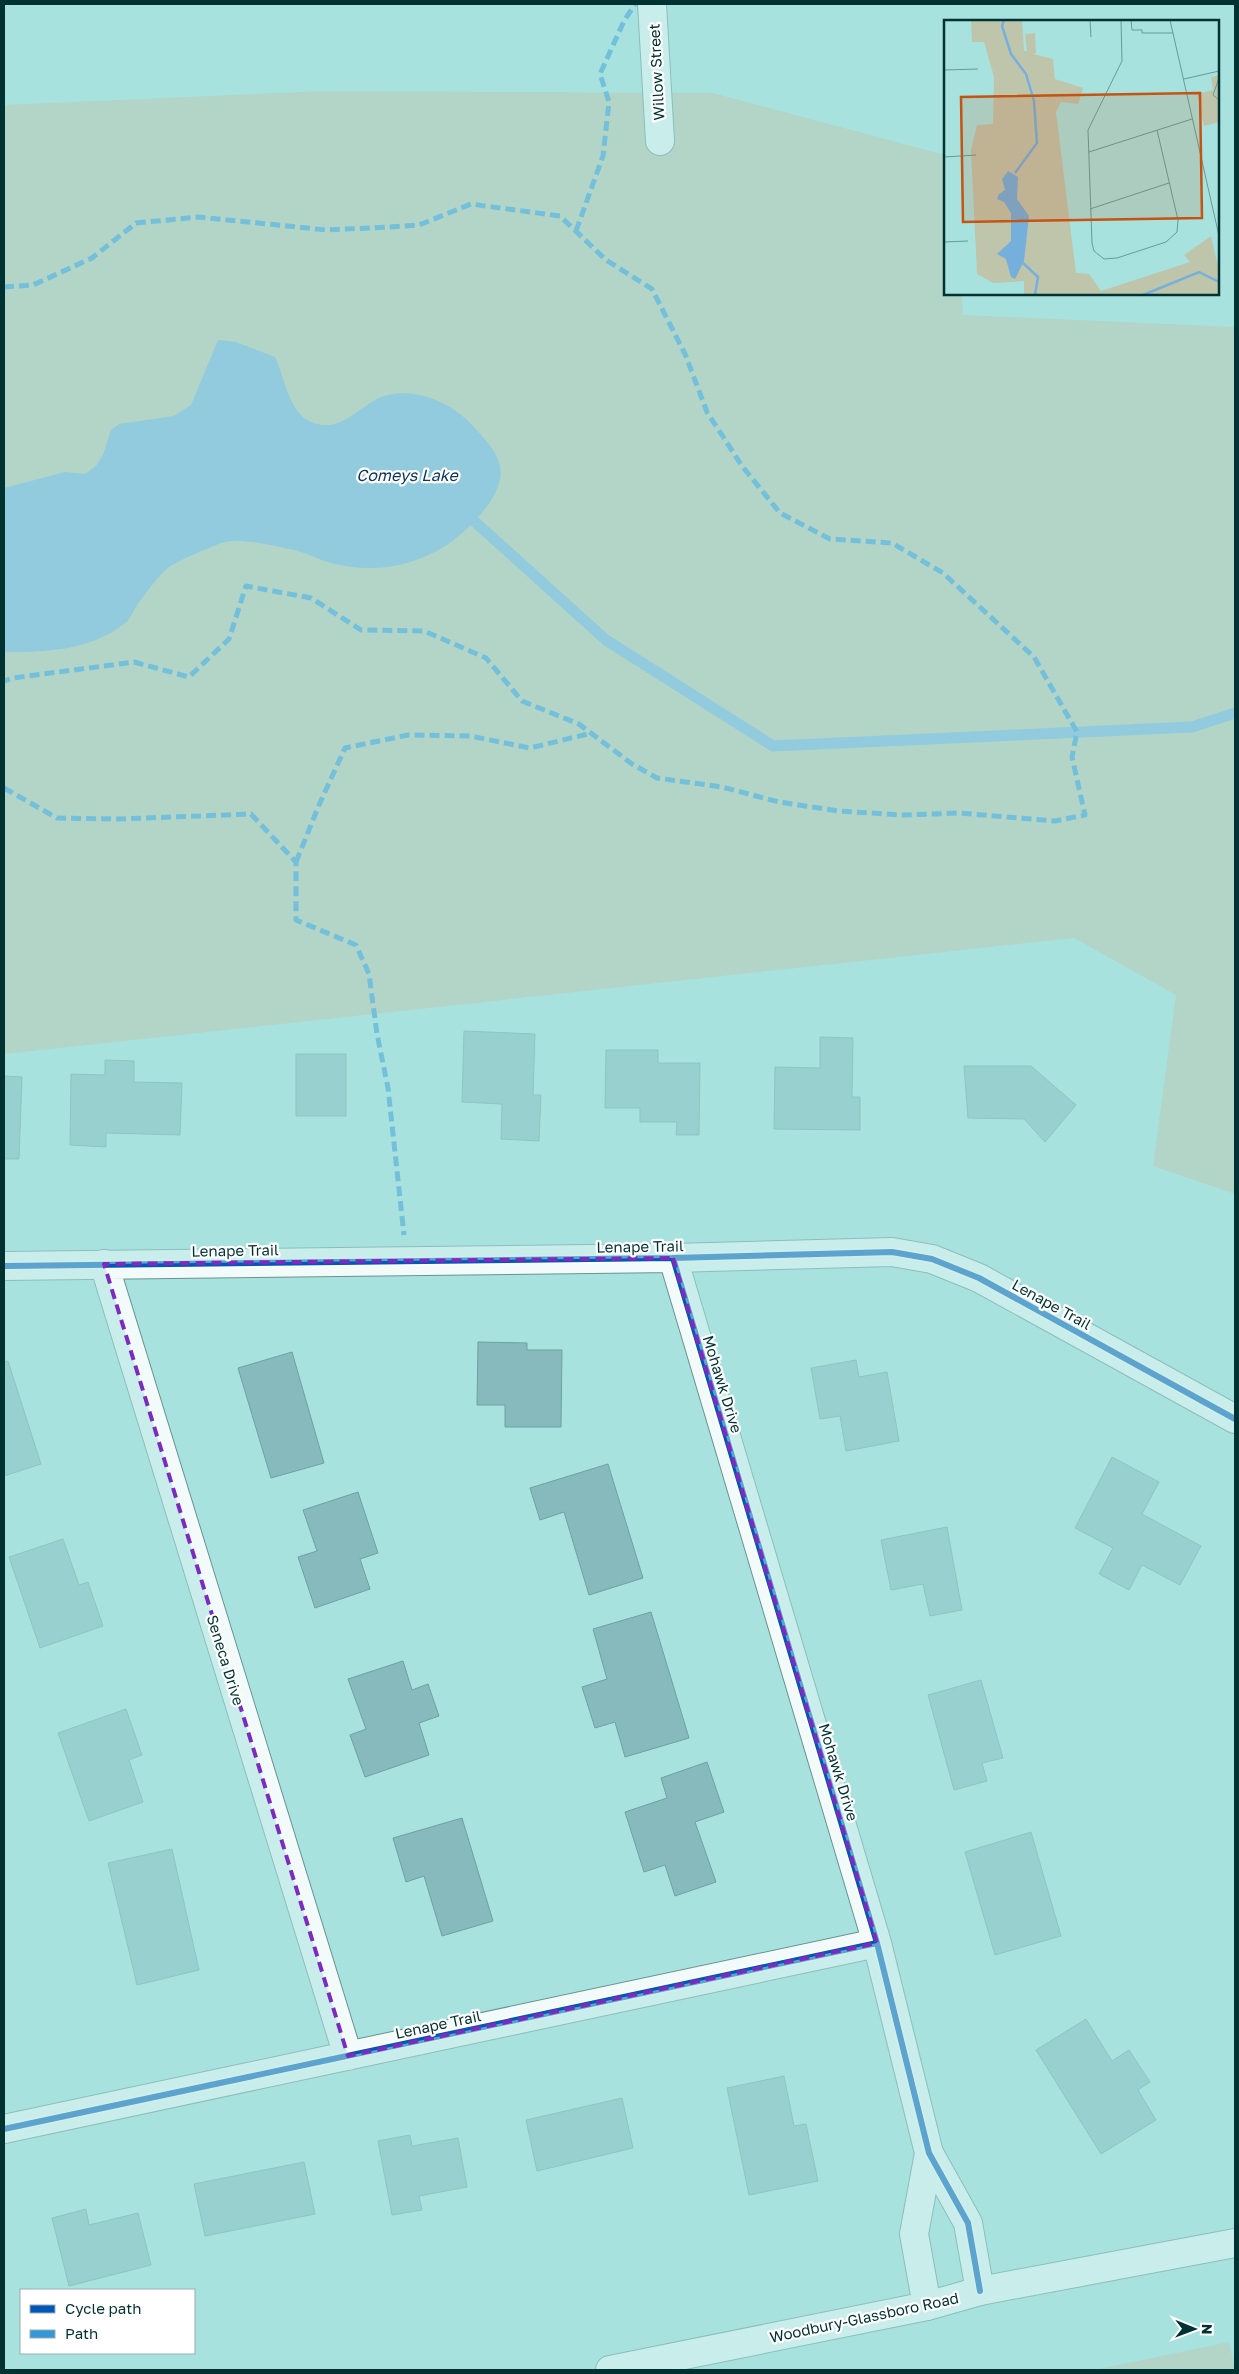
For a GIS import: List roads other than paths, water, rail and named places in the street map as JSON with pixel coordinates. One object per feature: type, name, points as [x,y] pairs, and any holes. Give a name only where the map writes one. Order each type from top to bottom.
[{"type":"street","name":"Willow Street","points":[[652,4],[660,141]]},
{"type":"street","name":"Lenape Trail","points":[[4,1266],[673,1258],[892,1252],[932,1259],[979,1278],[1235,1419]]},
{"type":"street","name":"Mohawk Drive","points":[[673,1258],[876,1943],[929,2152],[968,2223],[980,2291]]},
{"type":"street","name":"Seneca Drive","points":[[104,1264],[348,2056]]},
{"type":"street","name":"Lenape Trail","points":[[4,2129],[876,1943]]},
{"type":"street","points":[[927,2306],[914,2234],[929,2152]]},
{"type":"street","name":"Woodbury-Glassboro Road","points":[[610,2370],[927,2306],[980,2291],[1235,2243]]},
{"type":"water","name":"Comeys Lake","points":[[218,340],[236,342],[275,357],[288,393],[297,410],[311,422],[321,425],[338,423],[375,400],[387,395],[401,393],[428,397],[453,409],[473,426],[496,455],[501,473],[498,487],[491,501],[462,533],[446,545],[429,555],[411,562],[392,566],[352,567],[331,563],[305,553],[262,544],[234,541],[221,543],[194,554],[168,568],[139,602],[131,617],[111,633],[82,645],[67,648],[4,652],[4,488],[65,472],[85,474],[96,466],[103,455],[111,430],[119,424],[174,416],[191,405]]},
{"type":"waterway","points":[[464,512],[606,640],[773,746],[1192,727],[1235,713]]}]
